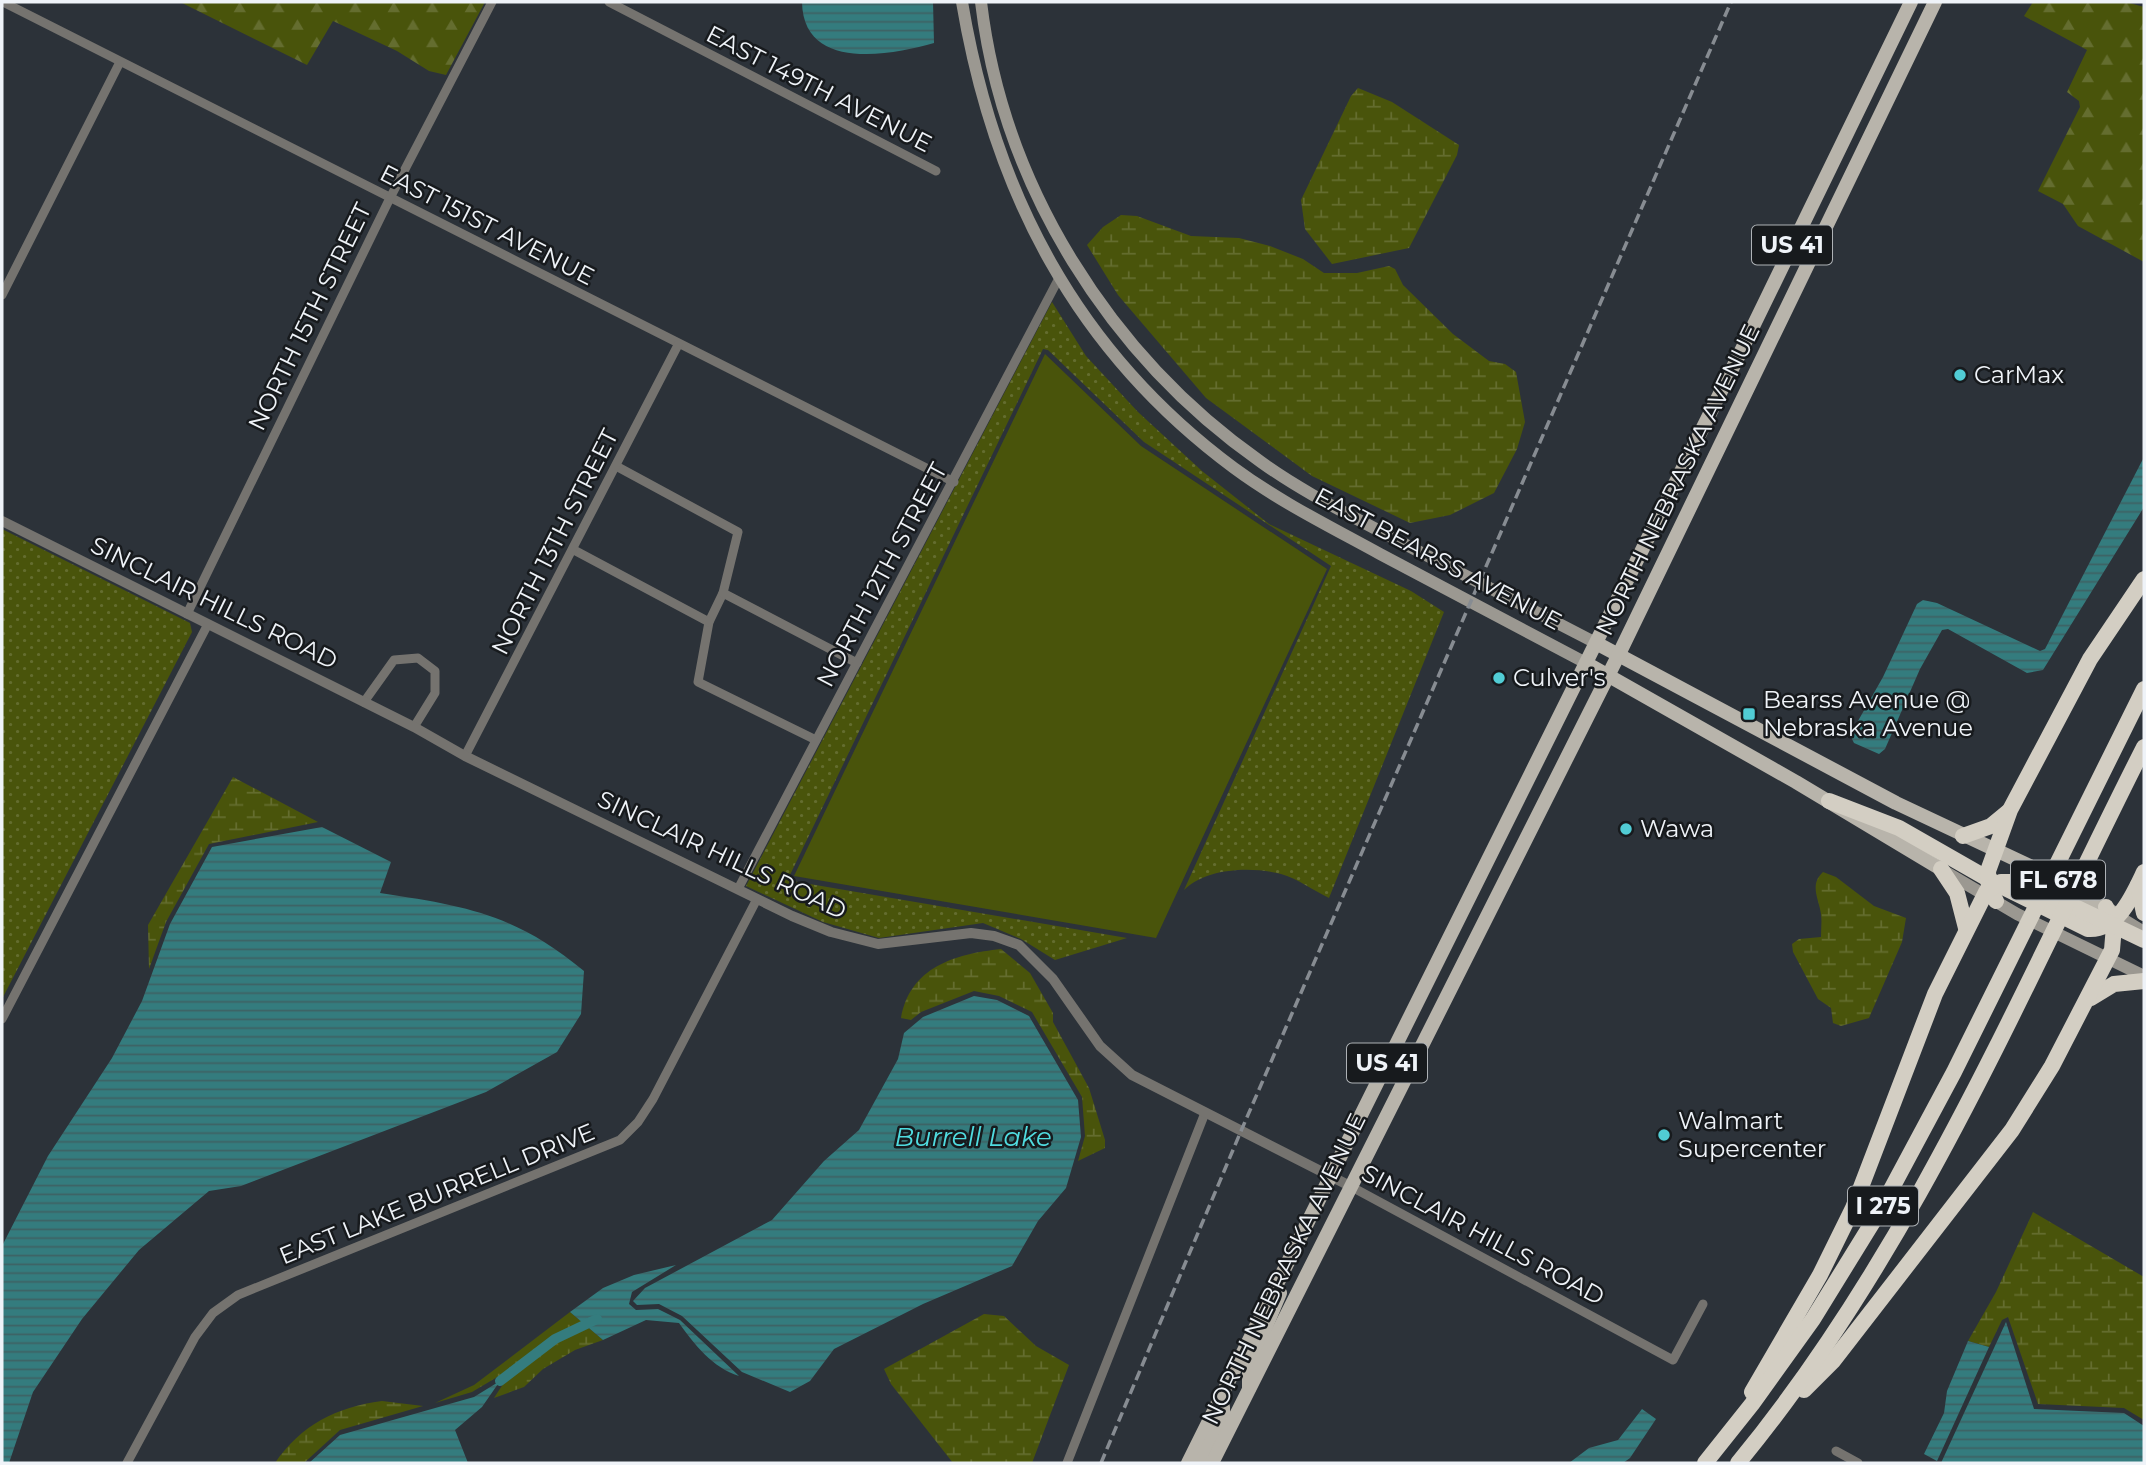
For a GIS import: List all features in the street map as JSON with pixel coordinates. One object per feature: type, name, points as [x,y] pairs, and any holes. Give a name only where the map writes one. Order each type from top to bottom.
[{"type":"highway","points":[[1737,1425],[1757,1381],[1820,1275],[1853,1208],[1926,1017],[1966,928],[1991,889],[1995,850],[2010,810],[2090,659],[2144,579]]},
{"type":"highway","name":"I 275","points":[[1705,1463],[1737,1425],[1813,1320],[1879,1212],[1954,1072],[2023,927],[2144,689]]},
{"type":"highway","name":"I 275","points":[[1738,1463],[1774,1418],[1850,1310],[1916,1201],[2144,747]]},
{"type":"highway","points":[[1829,801],[1899,828],[1991,889]]},
{"type":"highway","points":[[1963,836],[1991,826],[2010,810]]},
{"type":"highway","points":[[1941,869],[1957,892],[1966,928]]},
{"type":"highway","points":[[1774,1418],[1833,1361],[1981,1174],[2030,1103],[2108,959],[2114,944],[2112,919],[2141,879]]},
{"type":"highway","points":[[2141,879],[2144,914]]},
{"type":"highway","points":[[1991,889],[2006,881],[2023,882],[2112,919],[2144,940]]},
{"type":"highway","points":[[2084,1005],[2105,987],[2144,979]]},
{"type":"main road","name":"EAST BEARSS AVENUE","points":[[962,2],[972,61],[1004,167],[1059,278],[1133,377],[1183,426],[1234,468],[1287,503],[1609,674],[1941,869],[1991,889],[2144,979]]},
{"type":"main road","name":"EAST BEARSS AVENUE","points":[[981,2],[988,45],[1005,113],[1037,196],[1070,259],[1108,315],[1158,374],[1224,435],[1290,482],[1963,836],[1995,850],[2112,919],[2144,932]]},
{"type":"main road","name":"NORTH NEBRASKA AVENUE","points":[[1188,1463],[1745,343],[1910,2]]},
{"type":"main road","name":"NORTH NEBRASKA AVENUE","points":[[1212,1463],[1445,995],[1619,654],[1935,2]]},
{"type":"main road","points":[[1745,343],[1764,353]]},
{"type":"main road","points":[[1445,995],[1444,977],[1474,919],[1474,904],[1468,900]]},
{"type":"main road","points":[[1249,1390],[1249,1367],[1275,1310],[1280,1292],[1279,1281]]},
{"type":"main road","points":[[1201,1463],[1223,1417],[1223,1407],[1219,1402]]},
{"type":"street","name":"EAST 151ST AVENUE","points":[[3,2],[954,482]]},
{"type":"street","name":"NORTH 15TH STREET","points":[[187,614],[390,198],[492,2]]},
{"type":"street","name":"EAST 149TH AVENUE","points":[[609,2],[936,171]]},
{"type":"street","points":[[2,295],[120,62]]},
{"type":"street","points":[[1881,63],[1900,73]]},
{"type":"street","name":"NORTH 12TH STREET","points":[[738,889],[1059,278]]},
{"type":"street","name":"NORTH 13TH STREET","points":[[465,756],[678,345]]},
{"type":"street","points":[[616,466],[738,532],[723,593],[709,622],[698,682],[816,740]]},
{"type":"street","name":"SINCLAIR HILLS ROAD","points":[[2,521],[365,702],[465,756],[831,932],[878,944],[971,933],[994,936],[1019,945],[1038,960],[1100,1046],[1132,1075],[1350,1186],[1673,1360],[1703,1304]]},
{"type":"street","points":[[574,550],[709,622]]},
{"type":"street","points":[[723,593],[858,663]]},
{"type":"street","points":[[2,1019],[208,624]]},
{"type":"street","points":[[365,702],[394,660],[418,657],[435,671],[435,693],[414,727]]},
{"type":"street","name":"EAST LAKE BURRELL DRIVE","points":[[127,1463],[195,1337],[213,1313],[238,1295],[620,1140],[638,1122],[653,1100],[757,898]]},
{"type":"street","points":[[1067,1463],[1206,1113]]},
{"type":"street","points":[[1836,1451],[1858,1463]]},
{"type":"green space","points":[[180,2],[485,2],[446,75],[429,71],[397,51],[333,21],[307,65]]},
{"type":"green space","points":[[2033,2],[2126,2],[2144,7],[2144,262],[2078,226],[2063,204],[2038,191],[2080,107],[2079,101],[2067,92],[2087,50],[2024,16]]},
{"type":"green space","points":[[1358,88],[1392,102],[1459,145],[1457,155],[1409,248],[1332,264],[1305,229],[1301,200],[1351,96]]},
{"type":"green space","points":[[1121,215],[1137,216],[1191,236],[1239,238],[1270,246],[1303,259],[1324,273],[1357,273],[1389,266],[1395,269],[1403,285],[1453,334],[1489,361],[1505,364],[1516,372],[1525,422],[1517,449],[1494,493],[1450,515],[1410,523],[1312,476],[1206,398],[1118,295],[1087,245],[1103,227]]},
{"type":"green space","points":[[1052,302],[1086,356],[1138,412],[1202,471],[1269,524],[1411,591],[1444,612],[1329,898],[1287,876],[1256,870],[1216,873],[1184,890],[1331,566],[1144,442],[1048,350],[1043,349],[789,877],[792,881],[1127,938],[1055,960],[1021,939],[983,923],[879,938],[823,922],[746,886]]},
{"type":"green space","points":[[1045,354],[1141,446],[1327,569],[1156,938],[794,876]]},
{"type":"green space","points":[[2,529],[190,623],[192,632],[2,999]]},
{"type":"green space","points":[[233,777],[318,822],[209,844],[166,922],[149,969],[148,925]]},
{"type":"green space","points":[[1823,872],[1836,877],[1874,906],[1906,918],[1902,942],[1869,1018],[1841,1026],[1833,1023],[1831,1008],[1818,999],[1793,952],[1792,944],[1799,939],[1821,937],[1816,882]]},
{"type":"green space","points":[[1001,949],[1030,973],[1053,1013],[1053,1022],[1089,1088],[1105,1148],[1078,1161],[1085,1136],[1082,1097],[1032,1012],[999,996],[974,991],[921,1012],[911,1020],[901,1018],[914,986],[937,966],[967,955]]},
{"type":"green space","points":[[2033,1212],[2144,1277],[2144,1420],[2124,1408],[2038,1404],[2008,1317],[2002,1320],[1989,1347],[1968,1341],[1996,1292]]},
{"type":"green space","points":[[570,1312],[603,1340],[575,1350],[543,1369],[524,1387],[494,1398],[505,1381],[499,1376],[472,1392],[435,1403],[474,1385]]},
{"type":"green space","points":[[984,1314],[1004,1316],[1036,1346],[1069,1365],[1032,1463],[953,1463],[891,1384],[884,1369]]},
{"type":"green space","points":[[382,1401],[423,1406],[340,1430],[304,1463],[275,1463],[296,1438],[321,1420],[350,1408]]},
{"type":"water","points":[[802,2],[933,2],[934,43],[873,54],[832,49],[817,39],[806,24]]},
{"type":"water","points":[[2144,457],[2144,507],[2043,670],[2027,673],[1948,629],[1942,630],[1920,669],[1885,749],[1879,754],[1854,743],[1850,735],[1883,677],[1917,604],[1923,600],[1937,603],[2040,651],[2045,649]]},
{"type":"water","points":[[322,827],[391,862],[380,893],[464,908],[512,925],[559,952],[584,971],[581,1014],[557,1052],[486,1092],[241,1186],[209,1191],[139,1250],[82,1319],[33,1392],[9,1463],[2,1463],[2,1246],[48,1156],[112,1058],[142,1001],[170,924],[212,847]]},
{"type":"water","name":"Burrell Lake","points":[[974,996],[997,1000],[1029,1016],[1078,1100],[1081,1137],[1066,1188],[1038,1221],[1012,1266],[923,1304],[834,1349],[810,1381],[790,1392],[742,1372],[682,1316],[659,1304],[637,1305],[633,1301],[645,1288],[772,1220],[824,1161],[859,1130],[898,1059],[904,1033],[923,1017]]},
{"type":"water","points":[[676,1265],[632,1292],[629,1304],[636,1310],[658,1309],[680,1320],[739,1376],[713,1361],[679,1323],[646,1320],[603,1340],[570,1312],[603,1288],[634,1275]]},
{"type":"water","points":[[2006,1322],[2034,1409],[2124,1413],[2144,1426],[2144,1463],[1941,1463]]},
{"type":"water","points":[[1968,1341],[1989,1347],[1937,1461],[1924,1454],[1944,1413],[1947,1391]]},
{"type":"water","points":[[500,1381],[482,1407],[455,1430],[468,1463],[309,1463],[340,1435],[474,1397]]},
{"type":"water","points":[[1642,1409],[1656,1419],[1630,1458],[1623,1463],[1569,1463],[1589,1448],[1618,1440]]},
{"type":"waterway","points":[[500,1381],[555,1339],[597,1319]]},
{"type":"railway","points":[[1101,1463],[1241,1131],[1731,2]]},
{"type":"place","name":"CarMax","points":[[1960,375]]},
{"type":"place","name":"Culver's","points":[[1499,678]]},
{"type":"place","name":"Bearss Avenue @ Nebraska Avenue","points":[[1749,714]]},
{"type":"place","name":"Wawa","points":[[1626,829]]},
{"type":"place","name":"Walmart Supercenter","points":[[1664,1135]]}]
